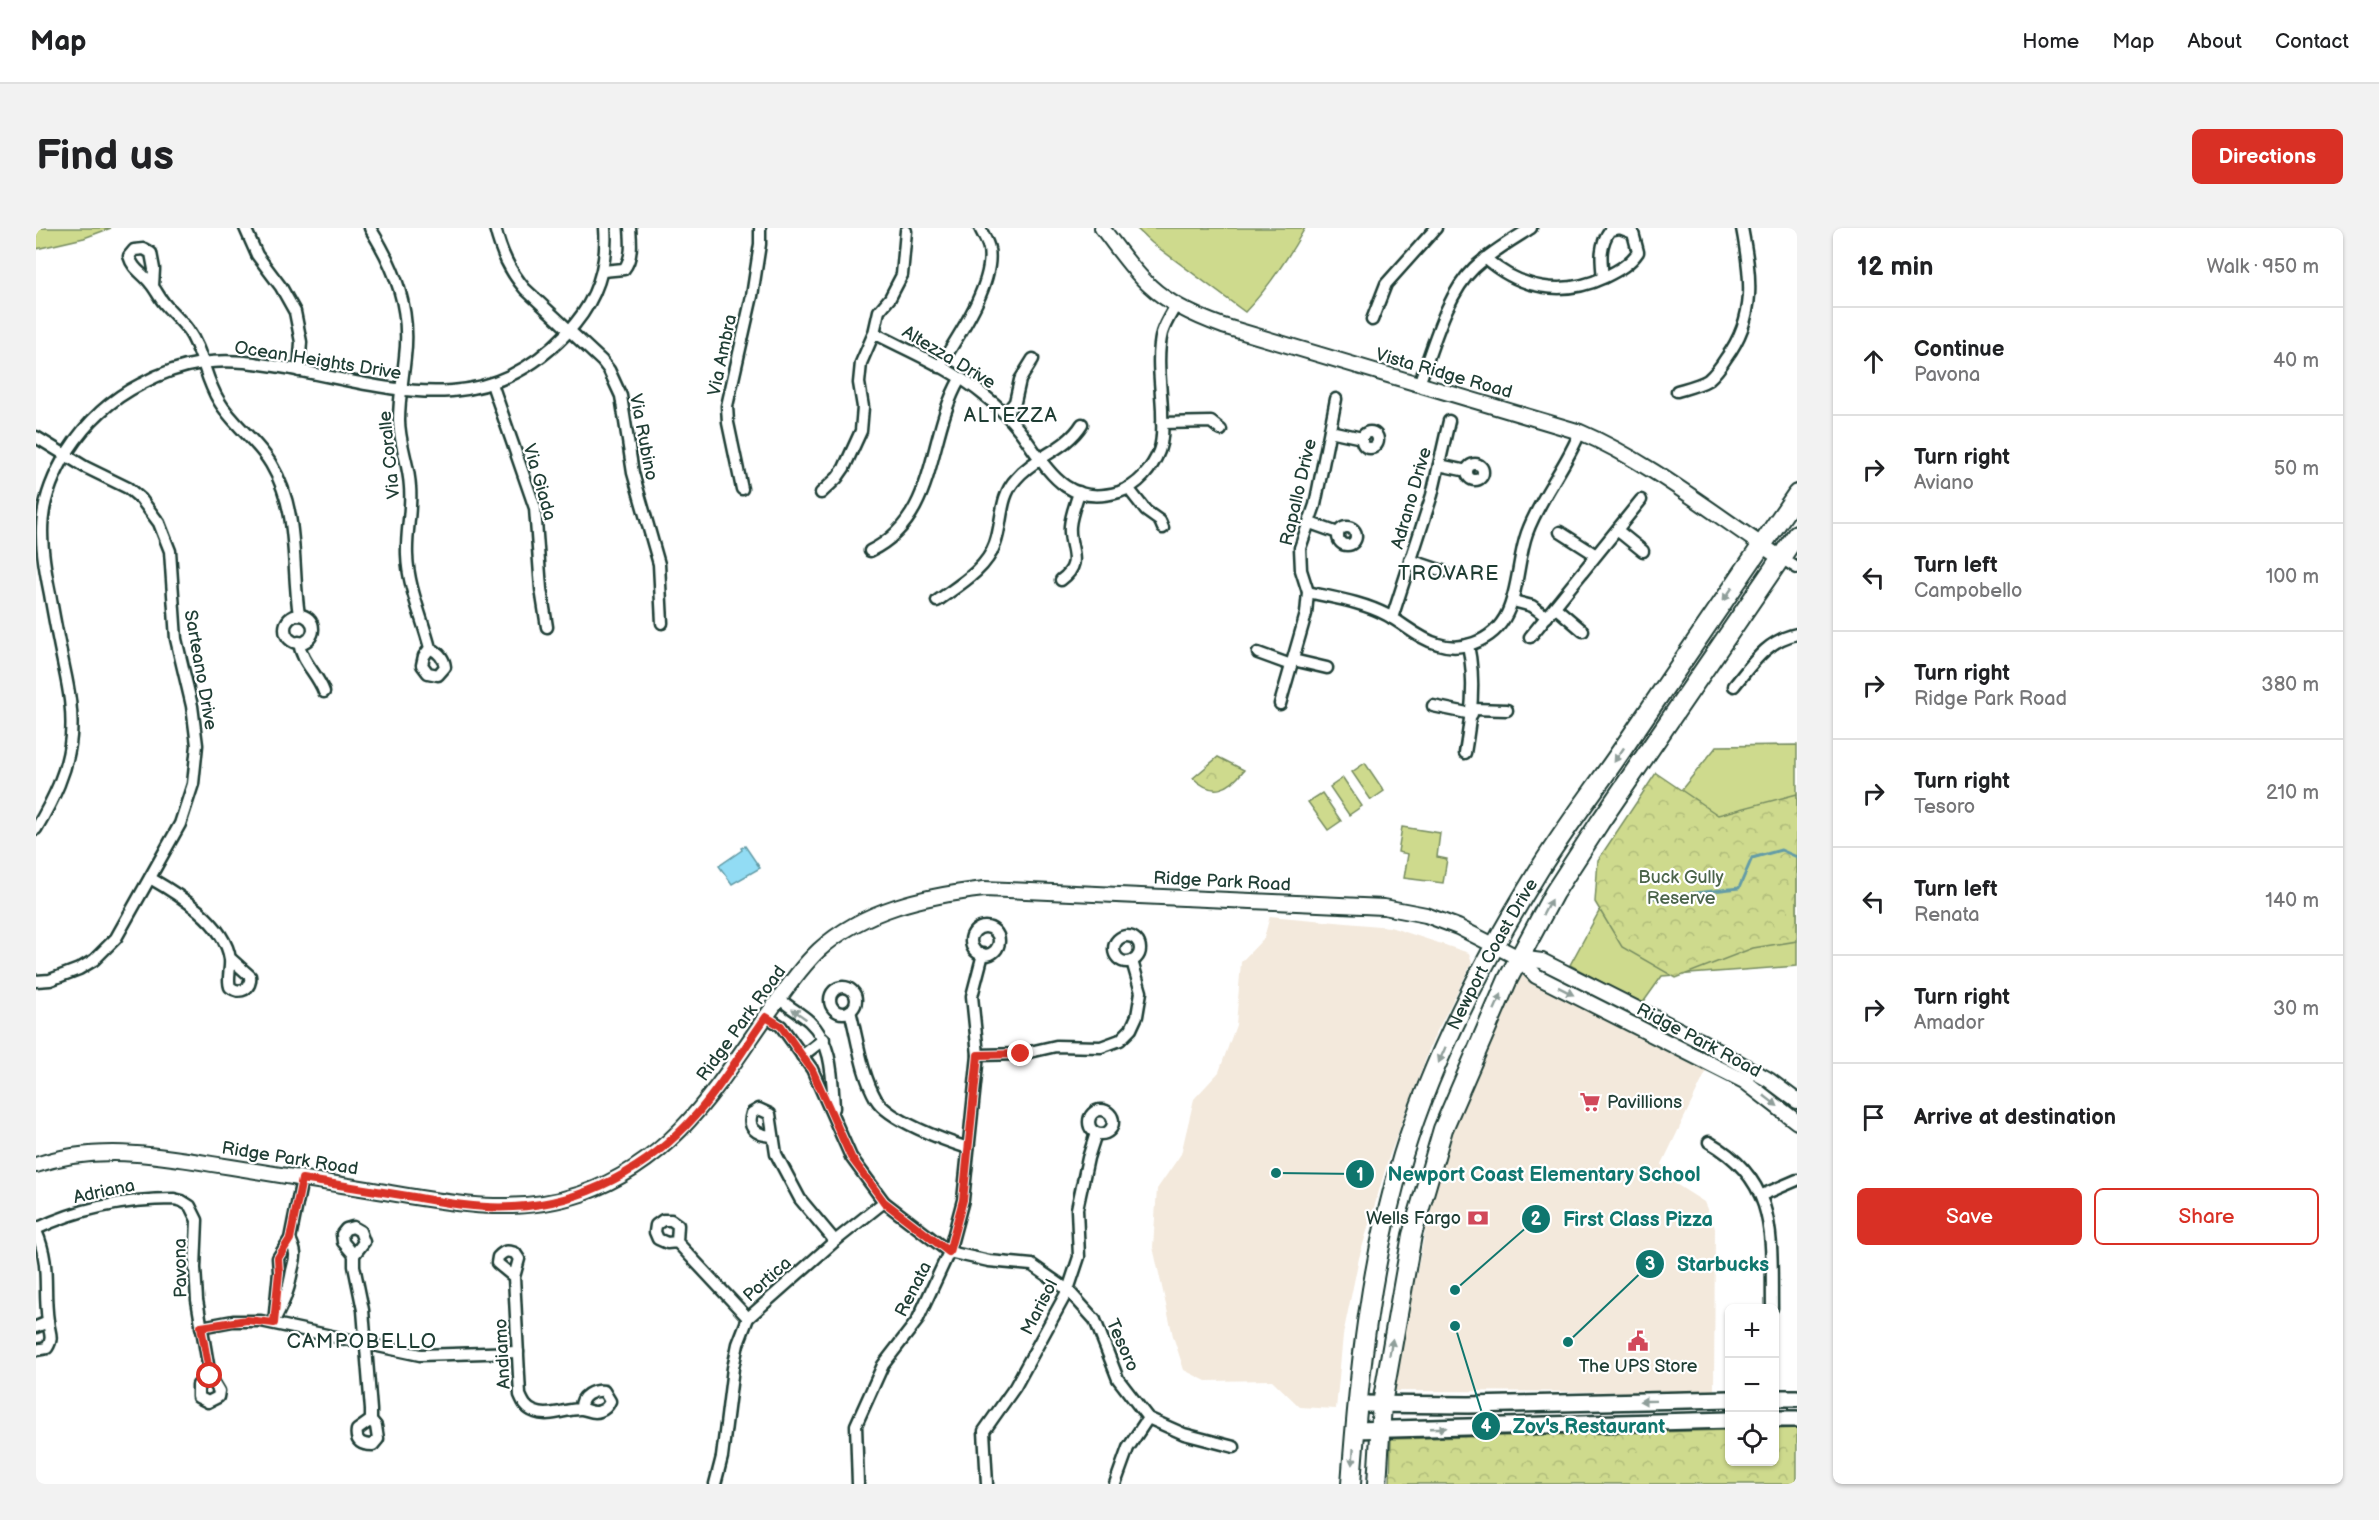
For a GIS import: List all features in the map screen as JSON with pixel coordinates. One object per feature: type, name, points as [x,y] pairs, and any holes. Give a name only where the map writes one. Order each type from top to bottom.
[{"type":"main road","name":"Newport Coast Drive","points":[[1351,1484],[1357,1404],[1369,1307],[1383,1235],[1403,1155],[1464,1004],[1540,870],[1797,494]]},
{"type":"main road","name":"Newport Coast Drive","points":[[1377,1484],[1382,1404],[1412,1235],[1443,1129],[1478,1046],[1519,958],[1554,893],[1665,724],[1797,534]]},
{"type":"main road","points":[[1779,1398],[1797,1398]]},
{"type":"main road","points":[[1357,1404],[1469,1405],[1725,1399]]},
{"type":"main road","points":[[1779,1419],[1797,1419]]},
{"type":"main road","points":[[1355,1430],[1725,1420]]},
{"type":"street","points":[[245,228],[257,255],[281,287],[295,312],[301,342],[298,371]]},
{"type":"street","name":"Via Coralle","points":[[370,228],[388,256],[396,274],[405,312],[405,357],[399,389],[400,440],[410,485],[411,506],[407,556],[415,601],[430,648]]},
{"type":"street","name":"Via Rubino","points":[[495,228],[505,261],[514,276],[609,370],[621,396],[633,473],[659,564],[662,623]]},
{"type":"street","name":"Ocean Heights Drive","points":[[36,830],[62,778],[71,736],[70,695],[40,536],[42,509],[46,492],[65,455],[91,422],[125,393],[161,375],[202,363],[248,362],[399,389],[444,393],[492,384],[528,367],[550,350],[570,330],[591,302],[603,271],[605,228]]},
{"type":"street","points":[[603,271],[624,269],[628,265],[630,228]]},
{"type":"street","name":"Via Ambra","points":[[742,489],[728,423],[728,406],[752,296],[760,244],[760,228]]},
{"type":"street","points":[[939,367],[969,318],[990,267],[990,251],[980,228]]},
{"type":"street","name":"Vista Ridge Road","points":[[1102,228],[1149,286],[1176,305],[1223,326],[1580,432],[1628,455],[1781,558]]},
{"type":"street","points":[[1372,320],[1386,284],[1436,228]]},
{"type":"street","points":[[1419,384],[1454,296],[1466,277],[1485,258],[1531,228]]},
{"type":"street","points":[[1485,258],[1510,276],[1535,286],[1568,288],[1584,286],[1603,278],[1632,261],[1638,252],[1633,233],[1620,228],[1610,230],[1603,239],[1601,249],[1603,278]]},
{"type":"street","points":[[1677,391],[1707,381],[1731,352],[1743,327],[1750,294],[1750,280],[1742,228]]},
{"type":"street","points":[[821,493],[829,487],[844,468],[861,431],[863,407],[859,373],[865,350],[874,333],[879,311],[890,298],[902,275],[906,231]]},
{"type":"street","points":[[153,286],[191,334],[219,401],[259,447],[281,485],[293,527],[299,615]]},
{"type":"street","name":"Altezza Drive","points":[[874,333],[939,367],[982,393],[1005,414],[1053,478],[1064,486],[1093,495],[1106,494],[1128,488],[1147,472],[1160,448],[1162,423],[1160,345],[1165,325],[1176,305]]},
{"type":"street","points":[[1005,414],[1014,402],[1020,380],[1033,359]]},
{"type":"street","points":[[870,551],[887,542],[902,529],[915,507],[937,446],[947,402],[960,379]]},
{"type":"street","name":"Via Giada","points":[[492,384],[535,508],[541,589],[547,627]]},
{"type":"street","name":"Rapallo Drive","points":[[1308,592],[1300,570],[1300,548],[1310,523],[1336,399]]},
{"type":"street","name":"Adrano Drive","points":[[1392,618],[1432,495],[1449,420]]},
{"type":"street","points":[[1162,423],[1210,422],[1221,430]]},
{"type":"street","points":[[937,601],[984,563],[995,544],[1007,491],[1022,472],[1067,442],[1082,424]]},
{"type":"street","points":[[1330,431],[1362,438]]},
{"type":"street","points":[[1280,704],[1306,614],[1308,592],[1362,605],[1392,618],[1426,640],[1438,644],[1468,645],[1495,631],[1513,602],[1521,553],[1527,533],[1571,456],[1580,432]]},
{"type":"street","name":"Sarteano Drive","points":[[36,437],[85,467],[114,480],[141,499],[159,523],[170,551],[176,639],[196,726],[196,765],[184,814],[123,926],[106,949],[79,969],[65,975],[36,981]]},
{"type":"street","points":[[1439,465],[1467,471]]},
{"type":"street","points":[[1128,488],[1146,511],[1160,521],[1163,528]]},
{"type":"street","points":[[1061,580],[1072,569],[1074,561],[1070,528],[1079,492]]},
{"type":"street","points":[[1530,637],[1641,500]]},
{"type":"street","points":[[1310,523],[1338,533]]},
{"type":"street","points":[[1617,530],[1643,551]]},
{"type":"street","points":[[1560,532],[1596,555]]},
{"type":"street","points":[[1781,558],[1797,568]]},
{"type":"street","points":[[1410,561],[1443,571]]},
{"type":"street","points":[[1513,602],[1532,606],[1547,617]]},
{"type":"street","points":[[1555,607],[1583,631]]},
{"type":"street","points":[[299,615],[309,619],[313,629],[309,638],[299,642],[290,638],[285,628],[290,619],[299,615]]},
{"type":"street","points":[[1734,686],[1769,646],[1797,634]]},
{"type":"street","points":[[299,642],[303,658],[320,681],[324,692]]},
{"type":"street","points":[[1465,753],[1472,712],[1473,664],[1468,645]]},
{"type":"street","points":[[1258,653],[1327,668]]},
{"type":"street","points":[[1432,706],[1472,712],[1507,710]]},
{"type":"street","points":[[150,878],[174,891],[203,916],[215,929],[230,958]]},
{"type":"street","name":"Ridge Park Road","points":[[36,1165],[81,1154],[135,1152],[486,1207],[540,1204],[580,1194],[632,1170],[676,1137],[697,1114],[779,998],[819,950],[852,927],[917,900],[984,889],[1384,907],[1426,915],[1458,927],[1519,958],[1536,976],[1744,1081],[1797,1122]]},
{"type":"street","name":"Renata","points":[[858,1484],[856,1425],[883,1365],[917,1321],[949,1252],[963,1200],[978,1055],[972,996],[983,954]]},
{"type":"street","name":"Ridge Park Road","points":[[1519,958],[1542,961],[1703,1042],[1769,1080],[1797,1101]]},
{"type":"street","points":[[978,1055],[1021,1054],[1056,1046],[1101,1047],[1120,1040],[1131,1029],[1137,1016],[1141,992],[1132,961]]},
{"type":"street","name":"Tesoro","points":[[779,998],[809,1021],[824,1039],[832,1070],[834,1115]]},
{"type":"street","points":[[850,1011],[867,1077],[877,1102],[899,1118],[933,1137],[969,1148]]},
{"type":"street","name":"Tesoro","points":[[766,1017],[781,1026],[812,1070],[851,1157],[884,1202],[949,1252],[989,1261],[1032,1265],[1068,1290],[1095,1320],[1118,1379],[1148,1418],[1184,1434],[1234,1447]]},
{"type":"street","points":[[802,1056],[824,1039]]},
{"type":"street","name":"Marisol","points":[[987,1484],[984,1431],[1015,1387],[1068,1290],[1079,1257],[1077,1209],[1096,1133]]},
{"type":"street","points":[[772,1137],[776,1154],[800,1199],[835,1240]]},
{"type":"street","points":[[1709,1142],[1728,1153],[1743,1167],[1762,1195],[1771,1239],[1772,1304]]},
{"type":"street","points":[[274,1323],[279,1272],[278,1258],[290,1239],[302,1179]]},
{"type":"street","points":[[1762,1195],[1797,1180]]},
{"type":"street","name":"Adriana","points":[[36,1230],[76,1213],[115,1203],[144,1200],[182,1201]]},
{"type":"street","name":"Pavona","points":[[182,1201],[190,1206],[197,1220],[195,1276],[210,1376]]},
{"type":"street","name":"Portica","points":[[715,1484],[722,1457],[732,1368],[748,1318],[835,1240],[884,1202]]},
{"type":"street","points":[[36,1230],[45,1257],[48,1322],[52,1335],[47,1348],[36,1350]]},
{"type":"street","points":[[274,1323],[290,1290],[291,1274],[296,1262],[295,1250],[290,1239]]},
{"type":"street","points":[[677,1242],[748,1318]]},
{"type":"street","points":[[354,1255],[363,1310],[370,1420]]},
{"type":"street","points":[[279,1272],[291,1274]]},
{"type":"street","name":"Andiamo","points":[[514,1276],[520,1395],[527,1407],[541,1414],[581,1409]]},
{"type":"street","points":[[201,1327],[247,1320],[274,1323],[420,1355],[518,1352]]},
{"type":"street","points":[[36,1328],[48,1322]]},
{"type":"street","points":[[1114,1484],[1128,1448],[1148,1418]]},
{"type":"shaded area","points":[[1270,916],[1390,927],[1469,953],[1472,963],[1433,1039],[1389,1157],[1359,1258],[1343,1335],[1336,1409],[1300,1407],[1272,1380],[1206,1381],[1184,1370],[1173,1336],[1153,1247],[1157,1189],[1181,1154],[1194,1099],[1219,1072],[1236,1025],[1241,962],[1264,938]]},
{"type":"shaded area","points":[[1523,973],[1708,1068],[1662,1164],[1665,1174],[1671,1181],[1704,1202],[1715,1228],[1714,1392],[1392,1391],[1431,1204],[1462,1082]]},
{"type":"green space","points":[[36,228],[111,228],[84,238],[36,249]]},
{"type":"green space","points":[[1136,228],[1305,228],[1278,272],[1245,312],[1152,243]]},
{"type":"green space","name":"Buck Gully Reserve","points":[[1797,745],[1797,966],[1662,976],[1642,1004],[1570,965],[1633,849],[1717,746]]},
{"type":"green space","points":[[1218,757],[1244,770],[1227,786],[1220,789],[1207,788],[1193,778]]},
{"type":"green space","points":[[1365,763],[1384,791],[1371,800],[1352,772]]},
{"type":"green space","name":"Buck Gully Reserve","points":[[1656,773],[1718,815],[1797,794],[1797,941],[1753,948],[1676,978],[1622,947],[1595,902],[1598,860]]},
{"type":"green space","points":[[1343,778],[1362,806],[1349,815],[1330,787]]},
{"type":"green space","points":[[1322,793],[1341,821],[1328,830],[1308,802]]},
{"type":"green space","points":[[1402,827],[1440,833],[1437,857],[1447,859],[1443,883],[1404,878],[1408,854],[1398,852]]},
{"type":"green space","points":[[1797,1428],[1797,1484],[1390,1484],[1391,1439],[1725,1430],[1725,1466],[1779,1466],[1779,1429]]},
{"type":"water","points":[[745,846],[760,868],[732,884],[719,866]]},
{"type":"waterway","points":[[1652,898],[1739,888],[1752,858],[1781,850],[1797,857]]},
{"type":"place","name":"Pavillions","points":[[1590,1102]]},
{"type":"place","name":"Newport Coast Elementary School","points":[[1276,1173]]},
{"type":"place","name":"Wells Fargo","points":[[1478,1218]]},
{"type":"place","name":"First Class Pizza","points":[[1455,1290]]},
{"type":"place","name":"Zov's Restaurant","points":[[1455,1326]]},
{"type":"place","name":"The UPS Store","points":[[1638,1341]]},
{"type":"place","name":"Starbucks","points":[[1568,1342]]},
{"type":"district","name":"ALTEZZA","points":[[1011,415]]},
{"type":"district","name":"TROVARE","points":[[1449,573]]},
{"type":"district","name":"CAMPOBELLO","points":[[362,1341]]},
{"type":"route","points":[[210,1376],[201,1327],[247,1320],[274,1323],[279,1272],[278,1258],[290,1239],[302,1179],[486,1207],[540,1204],[580,1194],[632,1170],[676,1137],[697,1114],[766,1017],[781,1026],[812,1070],[851,1157],[884,1202],[949,1252],[963,1200],[978,1055],[1021,1054]]}]
